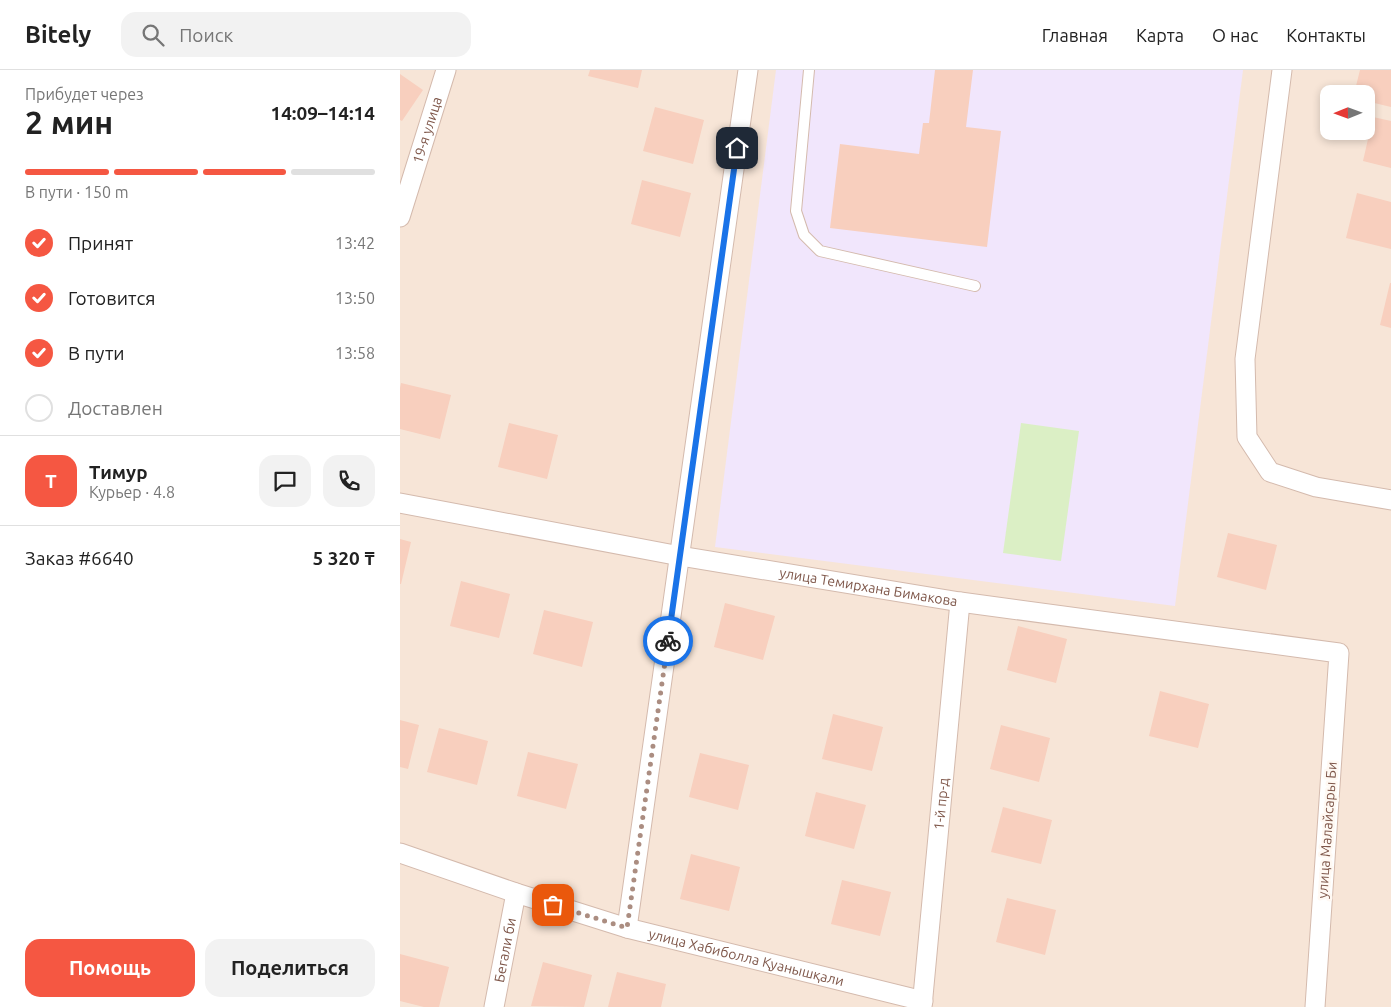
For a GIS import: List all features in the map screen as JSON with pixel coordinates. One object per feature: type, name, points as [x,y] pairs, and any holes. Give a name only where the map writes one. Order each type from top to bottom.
[{"type":"street","name":"19-я улица","points":[[400,217],[446,70]]},
{"type":"street","points":[[627,928],[748,70]]},
{"type":"street","points":[[1282,70],[1245,359],[1247,437],[1270,472],[1316,488],[1391,500]]},
{"type":"street","name":"улица Темирхана Бимакова","points":[[400,503],[680,556],[960,602],[1340,653]]},
{"type":"street","name":"1-й пр-д","points":[[923,1004],[960,602]]},
{"type":"street","name":"улица Малайcары Би","points":[[1315,1007],[1340,653]]},
{"type":"street","name":"улица Хабиболла Қуанышқали","points":[[400,853],[516,893],[627,928],[923,1004]]},
{"type":"street","name":"Бегали би","points":[[494,1007],[516,893]]},
{"type":"lane","points":[[810,70],[796,211],[804,235],[820,251],[975,286]]},
{"type":"shaded area","points":[[400,70],[1391,70],[1391,1007],[400,1007]]},
{"type":"shaded area","points":[[776,70],[1243,70],[1175,606],[715,547]]},
{"type":"green space","points":[[1021,423],[1079,431],[1061,561],[1003,553]]},
{"type":"building","points":[[590,70],[642,70],[638,88],[588,76]]},
{"type":"building","points":[[935,70],[973,70],[966,127],[1001,131],[987,247],[830,228],[840,144],[919,154],[923,123],[929,123]]},
{"type":"building","points":[[1360,70],[1391,70],[1391,107],[1375,103],[1375,85],[1356,85]]},
{"type":"building","points":[[400,74],[423,90],[402,121],[400,120]]},
{"type":"building","points":[[655,107],[704,120],[693,164],[643,151]]},
{"type":"building","points":[[1375,117],[1391,121],[1391,168],[1363,161],[1368,140],[1375,140]]},
{"type":"building","points":[[642,180],[691,193],[680,237],[631,224]]},
{"type":"building","points":[[1357,193],[1391,202],[1391,249],[1346,238]]},
{"type":"building","points":[[1391,283],[1391,328],[1380,325]]},
{"type":"building","points":[[401,383],[451,395],[440,439],[400,429]]},
{"type":"building","points":[[509,423],[558,435],[547,479],[498,467]]},
{"type":"building","points":[[1228,533],[1277,545],[1266,590],[1217,577]]},
{"type":"building","points":[[400,539],[411,542],[401,584],[400,584]]},
{"type":"building","points":[[461,581],[510,594],[499,638],[450,626]]},
{"type":"building","points":[[725,603],[775,616],[763,660],[714,647]]},
{"type":"building","points":[[544,610],[593,622],[582,667],[533,654]]},
{"type":"building","points":[[1018,626],[1067,639],[1056,683],[1007,670]]},
{"type":"building","points":[[1160,691],[1209,704],[1198,748],[1149,736]]},
{"type":"building","points":[[833,714],[883,727],[872,771],[822,759]]},
{"type":"building","points":[[400,720],[419,725],[408,769],[400,767]]},
{"type":"building","points":[[1001,725],[1050,738],[1039,782],[990,769]]},
{"type":"building","points":[[439,728],[488,741],[477,785],[427,772]]},
{"type":"building","points":[[528,752],[578,764],[566,809],[517,796]]},
{"type":"building","points":[[700,753],[749,765],[738,810],[689,797]]},
{"type":"building","points":[[816,792],[866,805],[854,849],[805,836]]},
{"type":"building","points":[[1003,807],[1052,820],[1041,864],[991,852]]},
{"type":"building","points":[[691,854],[740,867],[729,911],[680,899]]},
{"type":"building","points":[[842,880],[891,892],[880,936],[831,924]]},
{"type":"building","points":[[1007,898],[1056,910],[1045,955],[996,942]]},
{"type":"building","points":[[400,954],[449,967],[439,1007],[424,1007],[400,1001]]},
{"type":"building","points":[[543,962],[592,975],[584,1007],[531,1006]]},
{"type":"building","points":[[617,972],[666,984],[661,1007],[608,1007]]},
{"type":"way so far","points":[[553,905],[627,928],[668,641]]},
{"type":"route","points":[[668,641],[737,148]]}]
